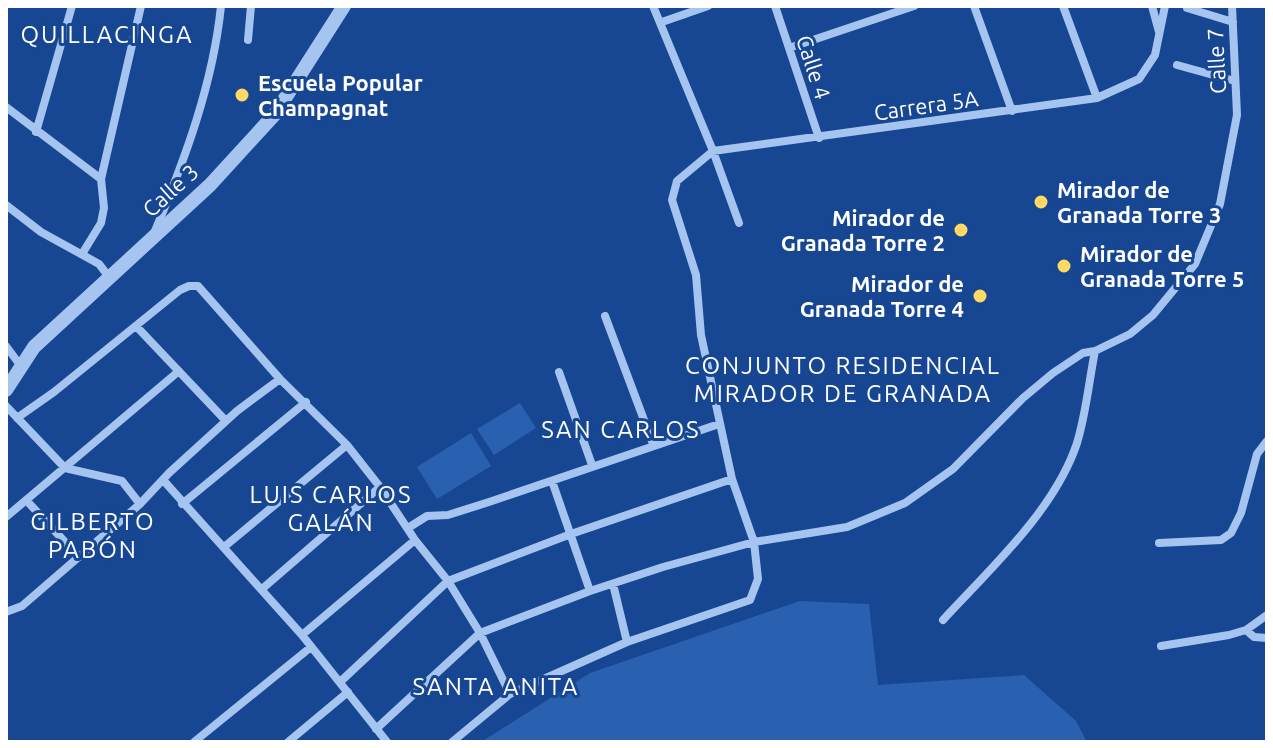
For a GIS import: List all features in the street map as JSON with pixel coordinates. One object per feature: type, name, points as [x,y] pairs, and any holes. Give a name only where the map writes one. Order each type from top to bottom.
[{"type":"street","points":[[36,132],[72,6]]},
{"type":"street","points":[[82,254],[101,223],[104,208],[101,179],[141,6]]},
{"type":"street","points":[[153,235],[186,158],[209,71],[221,6]]},
{"type":"street","points":[[248,40],[251,6]]},
{"type":"street","name":"Calle 3","points":[[6,390],[34,347],[210,185],[275,114],[344,6]]},
{"type":"street","points":[[653,6],[662,22],[739,223]]},
{"type":"street","points":[[662,22],[708,6]]},
{"type":"street","name":"Calle 4","points":[[775,6],[819,138]]},
{"type":"street","points":[[789,48],[914,6]]},
{"type":"street","points":[[974,6],[1012,111]]},
{"type":"street","points":[[1063,6],[1097,98]]},
{"type":"street","points":[[1152,6],[1160,36]]},
{"type":"street","name":"Carrera 5A","points":[[713,151],[1097,98],[1139,79],[1155,55],[1165,6]]},
{"type":"street","name":"Calle 7","points":[[480,633],[590,591],[754,542],[847,527],[905,503],[953,469],[1023,398],[1053,373],[1083,353],[1095,351],[1130,334],[1153,315],[1195,264],[1220,204],[1237,115],[1232,6]]},
{"type":"street","points":[[1187,8],[1233,22]]},
{"type":"street","points":[[1177,65],[1235,81]]},
{"type":"street","points":[[6,107],[101,179]]},
{"type":"street","points":[[452,742],[510,694],[627,642],[750,600],[758,579],[754,542],[732,479],[701,335],[696,275],[672,200],[677,181],[713,151]]},
{"type":"street","points":[[6,205],[41,232],[99,264],[109,277]]},
{"type":"street","points":[[17,418],[54,392],[180,290],[198,286],[280,379],[347,445],[380,487],[415,540],[448,581],[480,633],[510,694]]},
{"type":"street","points":[[605,316],[653,444]]},
{"type":"street","points":[[136,326],[226,421]]},
{"type":"street","points":[[6,346],[20,365]]},
{"type":"street","points":[[943,620],[1034,518],[1065,468],[1077,443],[1095,351]]},
{"type":"street","points":[[6,517],[179,371]]},
{"type":"street","points":[[559,372],[592,465]]},
{"type":"street","points":[[6,612],[22,606],[140,504],[226,421],[280,379]]},
{"type":"street","points":[[182,504],[306,402]]},
{"type":"street","points":[[6,406],[65,468],[122,481],[140,504]]},
{"type":"street","points":[[408,528],[427,516],[448,515],[719,424]]},
{"type":"street","points":[[1159,543],[1221,540],[1231,533],[1241,513],[1257,454],[1267,441]]},
{"type":"street","points":[[224,547],[347,445]]},
{"type":"street","points":[[340,682],[448,581],[571,534],[732,479]]},
{"type":"street","points":[[164,481],[302,635],[387,742]]},
{"type":"street","points":[[552,481],[590,591]]},
{"type":"street","points":[[262,589],[380,487]]},
{"type":"street","points":[[26,500],[79,557]]},
{"type":"street","points":[[302,635],[415,540]]},
{"type":"street","points":[[613,584],[627,642]]},
{"type":"street","points":[[1161,646],[1229,635],[1246,630],[1267,615]]},
{"type":"street","points":[[1246,630],[1254,637],[1267,638]]},
{"type":"street","points":[[376,729],[480,633]]},
{"type":"street","points":[[194,742],[311,647]]},
{"type":"street","points":[[288,742],[348,692]]},
{"type":"shaded area","points":[[520,403],[536,428],[494,455],[477,429]]},
{"type":"shaded area","points":[[471,433],[491,466],[437,499],[417,467]]},
{"type":"shaded area","points":[[800,601],[869,604],[878,685],[1024,675],[1076,721],[1087,742],[481,742],[590,673]]},
{"type":"place","name":"Escuela Popular Champagnat","points":[[242,95]]},
{"type":"place","name":"Mirador de Granada Torre 3","points":[[1041,202]]},
{"type":"place","name":"Mirador de Granada Torre 2","points":[[961,230]]},
{"type":"place","name":"Mirador de Granada Torre 5","points":[[1064,266]]},
{"type":"place","name":"Mirador de Granada Torre 4","points":[[980,296]]},
{"type":"district","name":"QUILLACINGA","points":[[107,34]]},
{"type":"district","name":"CONJUNTO RESIDENCIAL MIRADOR DE GRANADA","points":[[843,379]]},
{"type":"district","name":"SAN CARLOS","points":[[621,429]]},
{"type":"district","name":"LUIS CARLOS GALÁN","points":[[331,508]]},
{"type":"district","name":"GILBERTO PABÓN","points":[[93,535]]},
{"type":"district","name":"SANTA ANITA","points":[[496,686]]}]
